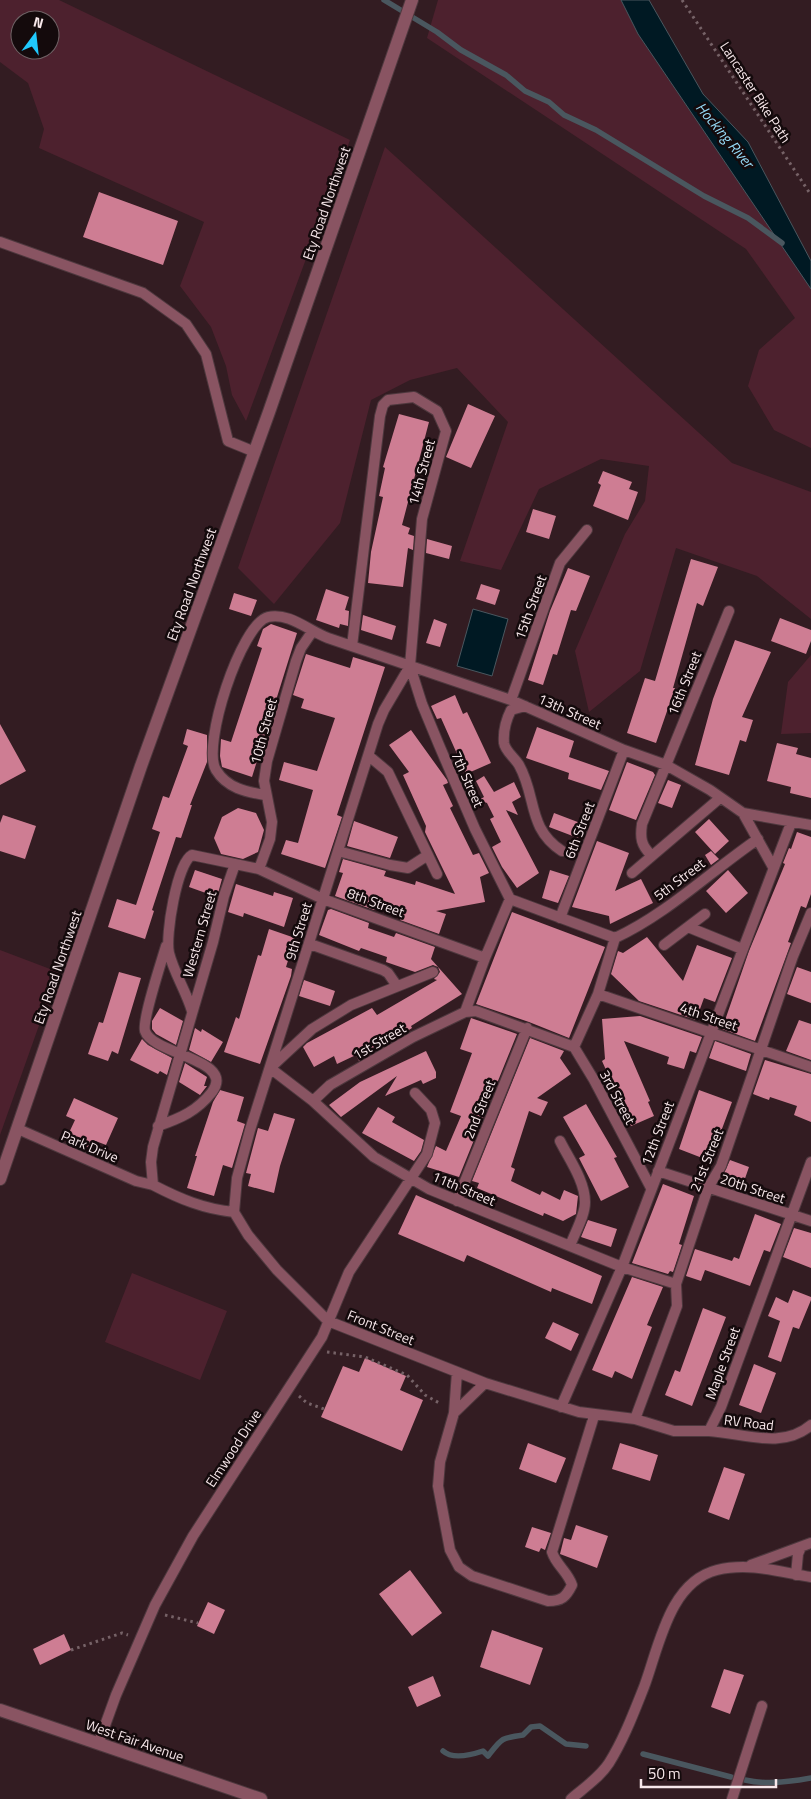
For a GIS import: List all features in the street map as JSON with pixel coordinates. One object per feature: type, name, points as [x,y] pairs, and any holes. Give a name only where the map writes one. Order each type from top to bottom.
[{"type":"street","name":"Ety Road Northwest","points":[[0,1179],[140,766],[255,452],[412,0]]},
{"type":"street","name":"West Fair Avenue","points":[[0,1710],[99,1742],[261,1799]]},
{"type":"lane","points":[[0,242],[142,294],[186,324],[206,354],[228,441],[255,452]]},
{"type":"lane","name":"14th Street","points":[[352,646],[380,416],[383,405],[388,400],[414,397],[437,411],[446,430],[422,519],[410,666]]},
{"type":"lane","name":"15th Street","points":[[512,700],[560,563],[586,530]]},
{"type":"lane","name":"16th Street","points":[[651,855],[644,848],[640,836],[642,824],[729,611]]},
{"type":"lane","points":[[265,794],[234,788],[216,769],[213,755],[214,740],[221,707],[245,642],[260,621],[268,617],[279,617],[292,620],[312,632]]},
{"type":"lane","name":"13th Street","points":[[312,632],[512,700],[624,750],[666,765],[743,813],[791,823],[811,825]]},
{"type":"lane","name":"10th Street","points":[[259,869],[270,839],[272,822],[271,806],[265,794],[264,781],[268,761],[301,648],[312,632]]},
{"type":"lane","name":"9th Street","points":[[234,1212],[237,1178],[338,851],[384,710],[410,666]]},
{"type":"lane","name":"7th Street","points":[[410,666],[422,704],[439,746],[475,829],[510,900]]},
{"type":"lane","points":[[524,706],[511,710],[505,722],[504,745],[519,766],[541,831],[549,842],[562,851]]},
{"type":"lane","name":"6th Street","points":[[560,918],[624,750]]},
{"type":"lane","points":[[369,756],[388,772],[437,874]]},
{"type":"lane","points":[[632,873],[720,798]]},
{"type":"lane","points":[[743,813],[773,867]]},
{"type":"lane","name":"12th Street","points":[[561,1407],[622,1267],[710,1031],[791,823]]},
{"type":"lane","name":"5th Street","points":[[615,938],[636,928],[758,839]]},
{"type":"lane","points":[[338,851],[408,868],[428,855]]},
{"type":"lane","name":"Western Street","points":[[158,1126],[186,1116],[200,1106],[214,1089],[217,1080],[215,1073],[203,1064],[151,1039],[144,1028],[167,942],[183,865],[187,858],[192,855],[201,855],[259,869]]},
{"type":"lane","name":"Western Street","points":[[153,1184],[151,1162],[158,1126],[213,942],[224,896],[235,864]]},
{"type":"lane","name":"8th Street","points":[[259,869],[323,899],[485,958]]},
{"type":"lane","points":[[510,900],[560,918],[615,938],[598,994],[574,1047],[527,1028],[476,1011],[465,1012],[485,958],[510,900]]},
{"type":"lane","name":"21st Street","points":[[635,1419],[678,1306],[676,1284],[708,1188],[721,1166],[793,956],[811,913]]},
{"type":"lane","points":[[664,944],[705,914]]},
{"type":"lane","points":[[688,927],[742,948]]},
{"type":"lane","name":"Western Street","points":[[167,942],[170,955],[192,1011]]},
{"type":"lane","points":[[310,944],[383,970],[388,973],[397,986]]},
{"type":"lane","points":[[270,1068],[312,1029],[351,1005],[433,972]]},
{"type":"lane","name":"4th Street","points":[[598,994],[811,1067]]},
{"type":"lane","name":"1st Street","points":[[313,1101],[330,1085],[413,1037],[465,1012]]},
{"type":"lane","name":"2nd Street","points":[[457,1200],[527,1028]]},
{"type":"lane","name":"3rd Street","points":[[574,1047],[594,1080],[651,1188]]},
{"type":"lane","name":"11th Street","points":[[270,1068],[313,1101],[374,1157],[429,1189],[622,1267],[676,1284]]},
{"type":"lane","name":"Elmwood Drive","points":[[99,1742],[116,1695],[155,1605],[193,1536],[322,1337],[349,1272],[427,1154],[435,1123],[431,1110],[415,1093]]},
{"type":"lane","name":"Park Drive","points":[[18,1129],[136,1181],[153,1184]]},
{"type":"lane","points":[[560,1141],[580,1182],[586,1201],[584,1212],[570,1246]]},
{"type":"lane","name":"Maple Street","points":[[710,1431],[721,1407],[811,1162]]},
{"type":"lane","name":"20th Street","points":[[658,1172],[811,1221]]},
{"type":"lane","points":[[153,1184],[185,1201],[212,1210],[234,1212]]},
{"type":"lane","name":"Front Street","points":[[234,1212],[248,1235],[272,1263],[328,1321],[484,1383],[561,1407]]},
{"type":"lane","points":[[457,1372],[454,1413],[440,1462],[438,1486],[450,1550],[459,1567],[472,1576],[548,1601],[560,1601],[566,1596],[572,1585],[569,1576],[554,1560],[552,1552],[594,1416]]},
{"type":"lane","points":[[454,1413],[484,1383]]},
{"type":"lane","points":[[561,1407],[594,1416],[635,1419],[674,1431],[710,1431]]},
{"type":"lane","name":"RV Road","points":[[710,1431],[779,1439],[796,1435],[811,1425]]},
{"type":"lane","points":[[571,1799],[600,1774],[614,1754],[630,1720],[676,1602],[690,1586],[709,1572],[750,1566],[811,1543]]},
{"type":"lane","points":[[796,1575],[798,1554],[801,1547]]},
{"type":"lane","points":[[750,1566],[811,1577]]},
{"type":"lane","points":[[732,1799],[762,1706]]},
{"type":"path","name":"Lancaster Bike Path","points":[[682,0],[811,195]]},
{"type":"path","points":[[331,1353],[365,1357],[398,1371],[407,1375],[426,1395]]},
{"type":"path","points":[[307,1403],[324,1409]]},
{"type":"path","points":[[182,1620],[198,1623]]},
{"type":"path","points":[[71,1650],[122,1633]]},
{"type":"shaded area","points":[[0,0],[59,0],[350,140],[246,421],[232,395],[226,366],[211,327],[180,286],[204,222],[39,148],[44,129],[28,83],[0,62]]},
{"type":"shaded area","points":[[438,0],[621,0],[638,34],[811,289],[811,448],[774,430],[748,386],[759,350],[795,318],[746,249],[427,38]]},
{"type":"shaded area","points":[[385,147],[732,463],[811,492],[811,619],[757,576],[676,548],[640,671],[589,712],[575,651],[625,534],[645,501],[649,466],[601,459],[539,489],[501,570],[460,561],[508,422],[457,368],[410,380],[371,400],[340,523],[274,604],[238,568]]},
{"type":"shaded area","points":[[811,655],[811,733],[781,734],[788,682]]},
{"type":"shaded area","points":[[0,950],[58,972],[0,1135]]},
{"type":"shaded area","points":[[132,1273],[227,1311],[200,1380],[105,1342]]},
{"type":"water","name":"Hocking River","points":[[621,0],[649,0],[703,94],[748,142],[811,261],[811,289],[638,34]]},
{"type":"water","points":[[473,609],[508,619],[492,676],[457,666]]},
{"type":"building","points":[[99,192],[178,221],[163,265],[83,237]]},
{"type":"building","points":[[468,404],[495,416],[471,468],[446,457]]},
{"type":"building","points":[[399,414],[429,422],[402,525],[410,528],[408,534],[414,536],[413,550],[408,548],[403,587],[368,583],[371,552],[383,497],[379,496],[385,468],[383,467]]},
{"type":"building","points":[[603,471],[632,482],[629,489],[638,492],[628,520],[593,506],[601,485],[598,483]]},
{"type":"building","points":[[533,509],[556,516],[549,539],[526,532]]},
{"type":"building","points":[[427,539],[452,546],[449,559],[426,553]]},
{"type":"building","points":[[691,559],[718,567],[703,606],[697,603],[673,688],[675,688],[656,743],[627,733],[645,678],[655,681]]},
{"type":"building","points":[[568,568],[590,576],[576,611],[571,610],[557,655],[553,654],[543,685],[528,680],[550,611]]},
{"type":"building","points":[[481,584],[500,590],[495,605],[476,599]]},
{"type":"building","points":[[326,589],[349,597],[345,610],[349,611],[348,626],[340,624],[339,628],[316,620]]},
{"type":"building","points":[[234,593],[257,600],[251,616],[229,609]]},
{"type":"building","points":[[363,615],[396,626],[392,640],[361,630]]},
{"type":"building","points":[[780,618],[811,630],[811,641],[806,654],[771,641]]},
{"type":"building","points":[[434,619],[447,624],[440,647],[426,643]]},
{"type":"building","points":[[271,624],[297,633],[252,777],[222,767],[220,756],[221,739],[231,742],[262,648],[257,646],[263,629]]},
{"type":"building","points":[[735,640],[771,652],[742,717],[753,720],[746,742],[740,740],[729,775],[695,765],[713,699]]},
{"type":"building","points":[[306,654],[350,668],[353,657],[385,667],[337,815],[342,817],[325,868],[281,854],[286,840],[298,843],[313,790],[279,780],[284,762],[317,771],[335,718],[301,708],[304,699],[293,695]]},
{"type":"building","points":[[455,695],[463,714],[467,712],[491,763],[466,774],[441,718],[437,719],[431,706]]},
{"type":"building","points":[[0,724],[26,771],[0,785]]},
{"type":"building","points":[[537,727],[574,741],[569,757],[609,771],[601,790],[568,779],[569,773],[526,758]]},
{"type":"building","points":[[187,729],[207,735],[207,762],[190,805],[192,805],[181,838],[176,837],[152,910],[154,911],[145,939],[108,927],[117,899],[136,905],[160,832],[152,829],[163,796],[169,798],[188,746],[183,744]]},
{"type":"building","points":[[411,730],[447,780],[448,783],[443,785],[453,806],[450,808],[473,855],[479,853],[489,873],[480,877],[485,902],[436,911],[446,914],[439,934],[400,920],[404,911],[377,902],[374,910],[335,896],[343,873],[339,872],[343,859],[386,871],[384,876],[415,885],[416,881],[455,894],[425,832],[426,826],[403,775],[409,772],[389,745]]},
{"type":"building","points":[[777,743],[798,748],[796,754],[811,758],[811,798],[790,793],[791,787],[767,781]]},
{"type":"building","points":[[627,762],[653,772],[655,775],[636,820],[609,810]]},
{"type":"building","points":[[484,776],[494,792],[514,782],[521,797],[512,802],[518,815],[506,810],[539,873],[517,888],[502,867],[492,847],[501,842],[490,819],[494,817],[487,803],[479,800],[484,797],[476,781]]},
{"type":"building","points":[[668,780],[681,785],[672,808],[658,803]]},
{"type":"building","points":[[238,808],[256,813],[264,830],[258,852],[243,859],[221,854],[214,838],[222,817]]},
{"type":"building","points":[[554,813],[583,824],[578,838],[549,827]]},
{"type":"building","points":[[3,815],[36,826],[25,859],[0,851],[0,823]]},
{"type":"building","points":[[709,819],[729,841],[715,854],[695,832]]},
{"type":"building","points":[[354,821],[398,837],[390,858],[347,846]]},
{"type":"building","points":[[797,832],[811,837],[811,894],[806,908],[801,906],[788,942],[791,943],[755,1041],[722,1029],[749,951]]},
{"type":"building","points":[[597,841],[629,853],[615,891],[641,879],[653,903],[610,924],[609,916],[572,907]]},
{"type":"building","points":[[711,851],[719,859],[711,865],[705,855]]},
{"type":"building","points":[[195,870],[222,879],[217,897],[189,887]]},
{"type":"building","points":[[550,870],[569,876],[558,903],[542,898]]},
{"type":"building","points":[[728,870],[748,893],[726,913],[706,891]]},
{"type":"building","points":[[236,884],[273,896],[274,892],[293,898],[284,927],[244,913],[243,917],[228,912]]},
{"type":"building","points":[[331,909],[369,923],[368,928],[394,937],[396,933],[435,947],[431,959],[462,994],[359,1061],[356,1055],[337,1064],[334,1056],[314,1067],[303,1047],[307,1043],[372,1008],[377,1015],[437,980],[434,979],[440,972],[438,967],[433,965],[415,972],[386,962],[387,957],[361,948],[359,951],[319,935],[328,910]]},
{"type":"building","points":[[512,912],[605,947],[569,1038],[476,1004]]},
{"type":"building","points":[[269,929],[295,938],[286,967],[292,969],[291,976],[260,1064],[224,1052],[236,1017],[239,1019],[258,955],[261,956]]},
{"type":"building","points":[[647,937],[683,981],[697,945],[732,958],[715,1002],[704,998],[696,1020],[639,1001],[611,974],[618,951],[623,953]]},
{"type":"building","points":[[797,967],[811,972],[811,1003],[787,994]]},
{"type":"building","points":[[119,972],[141,978],[118,1054],[112,1051],[108,1061],[88,1054],[99,1022],[103,1023]]},
{"type":"building","points":[[304,980],[335,991],[330,1006],[299,996]]},
{"type":"building","points":[[160,1008],[183,1021],[176,1045],[156,1034],[152,1029],[152,1021]]},
{"type":"building","points":[[640,1016],[702,1037],[696,1053],[690,1051],[684,1069],[667,1064],[669,1057],[624,1041],[650,1101],[648,1102],[654,1116],[631,1126],[602,1061],[605,1059],[602,1019]]},
{"type":"building","points":[[471,1018],[517,1034],[459,1177],[427,1167],[436,1146],[446,1151],[461,1116],[450,1112],[472,1053],[460,1049]]},
{"type":"building","points":[[799,1020],[811,1024],[811,1060],[786,1051]]},
{"type":"building","points":[[195,1028],[201,1032],[202,1029],[223,1042],[211,1062],[189,1050]]},
{"type":"building","points":[[530,1038],[564,1051],[560,1058],[571,1074],[537,1098],[548,1102],[541,1116],[529,1111],[511,1167],[515,1169],[511,1181],[540,1195],[542,1191],[560,1200],[564,1190],[578,1196],[576,1214],[563,1221],[544,1213],[543,1216],[477,1188],[479,1183],[472,1181]]},
{"type":"building","points":[[142,1039],[148,1045],[172,1058],[167,1075],[160,1071],[158,1074],[130,1060]]},
{"type":"building","points":[[715,1041],[751,1054],[746,1071],[709,1058]]},
{"type":"building","points":[[426,1051],[436,1072],[436,1078],[423,1084],[421,1080],[385,1096],[397,1076],[341,1117],[329,1105],[360,1082]]},
{"type":"building","points":[[765,1060],[811,1074],[811,1122],[794,1115],[797,1106],[770,1097],[769,1100],[753,1094]]},
{"type":"building","points":[[185,1063],[207,1077],[204,1086],[207,1086],[200,1095],[179,1082]]},
{"type":"building","points":[[220,1090],[244,1097],[237,1121],[245,1124],[232,1168],[223,1165],[214,1196],[187,1188],[197,1156],[195,1156],[213,1102]]},
{"type":"building","points":[[699,1090],[732,1102],[710,1161],[679,1149]]},
{"type":"building","points":[[74,1098],[118,1118],[106,1145],[93,1140],[90,1148],[67,1137],[75,1120],[66,1116]]},
{"type":"building","points":[[586,1104],[617,1157],[614,1158],[629,1187],[601,1201],[579,1158],[585,1155],[563,1117]]},
{"type":"building","points":[[378,1107],[395,1117],[392,1122],[424,1140],[421,1151],[414,1161],[362,1133]]},
{"type":"building","points":[[274,1113],[295,1119],[280,1166],[274,1193],[248,1186],[251,1174],[246,1173],[258,1128],[268,1131]]},
{"type":"building","points":[[730,1160],[749,1167],[741,1190],[720,1182]]},
{"type":"building","points":[[663,1184],[694,1196],[679,1244],[682,1245],[673,1272],[670,1271],[668,1274],[632,1263]]},
{"type":"building","points":[[416,1195],[602,1276],[592,1304],[552,1288],[551,1292],[467,1255],[464,1262],[398,1234]]},
{"type":"building","points":[[755,1214],[781,1224],[770,1252],[764,1250],[750,1286],[705,1270],[701,1281],[686,1276],[695,1249],[732,1261],[734,1257],[739,1259]]},
{"type":"building","points":[[588,1220],[617,1229],[611,1247],[581,1237]]},
{"type":"building","points":[[794,1228],[811,1233],[811,1268],[783,1257]]},
{"type":"building","points":[[632,1277],[663,1287],[647,1325],[652,1327],[632,1379],[615,1371],[612,1378],[592,1370]]},
{"type":"building","points":[[793,1290],[811,1297],[811,1300],[799,1329],[793,1327],[781,1362],[768,1357],[780,1321],[768,1316],[776,1297],[788,1303]]},
{"type":"building","points":[[703,1308],[726,1317],[692,1406],[665,1395],[675,1370],[680,1372]]},
{"type":"building","points":[[553,1322],[579,1334],[571,1351],[545,1338]]},
{"type":"building","points":[[365,1358],[406,1376],[400,1390],[423,1400],[402,1451],[321,1417],[343,1366],[359,1372]]},
{"type":"building","points":[[754,1364],[776,1373],[761,1413],[739,1405]]},
{"type":"building","points":[[528,1443],[566,1458],[556,1483],[519,1469]]},
{"type":"building","points":[[620,1443],[658,1455],[650,1481],[612,1469]]},
{"type":"building","points":[[724,1467],[745,1474],[729,1520],[708,1512]]},
{"type":"building","points":[[576,1525],[608,1536],[597,1568],[560,1554],[564,1538],[571,1540]]},
{"type":"building","points":[[532,1527],[551,1533],[545,1550],[541,1548],[539,1552],[525,1547]]},
{"type":"building","points":[[410,1570],[442,1613],[412,1636],[379,1594]]},
{"type":"building","points":[[208,1602],[225,1610],[214,1634],[197,1626]]},
{"type":"building","points":[[492,1630],[543,1648],[530,1685],[480,1667]]},
{"type":"building","points":[[64,1634],[71,1650],[40,1665],[33,1649]]},
{"type":"building","points":[[724,1669],[744,1675],[730,1714],[711,1707]]},
{"type":"building","points":[[433,1676],[441,1696],[417,1707],[408,1687]]},
{"type":"waterway","points":[[384,0],[437,32],[461,50],[506,75],[525,91],[549,102],[564,115],[596,130],[704,196],[748,218],[782,243]]},
{"type":"waterway","points":[[443,1751],[457,1756],[483,1751],[488,1756],[503,1740],[523,1735],[531,1727],[540,1726],[566,1744],[586,1746]]},
{"type":"waterway","points":[[643,1754],[731,1777]]},
{"type":"waterway","points":[[745,1780],[778,1782],[811,1778]]}]
